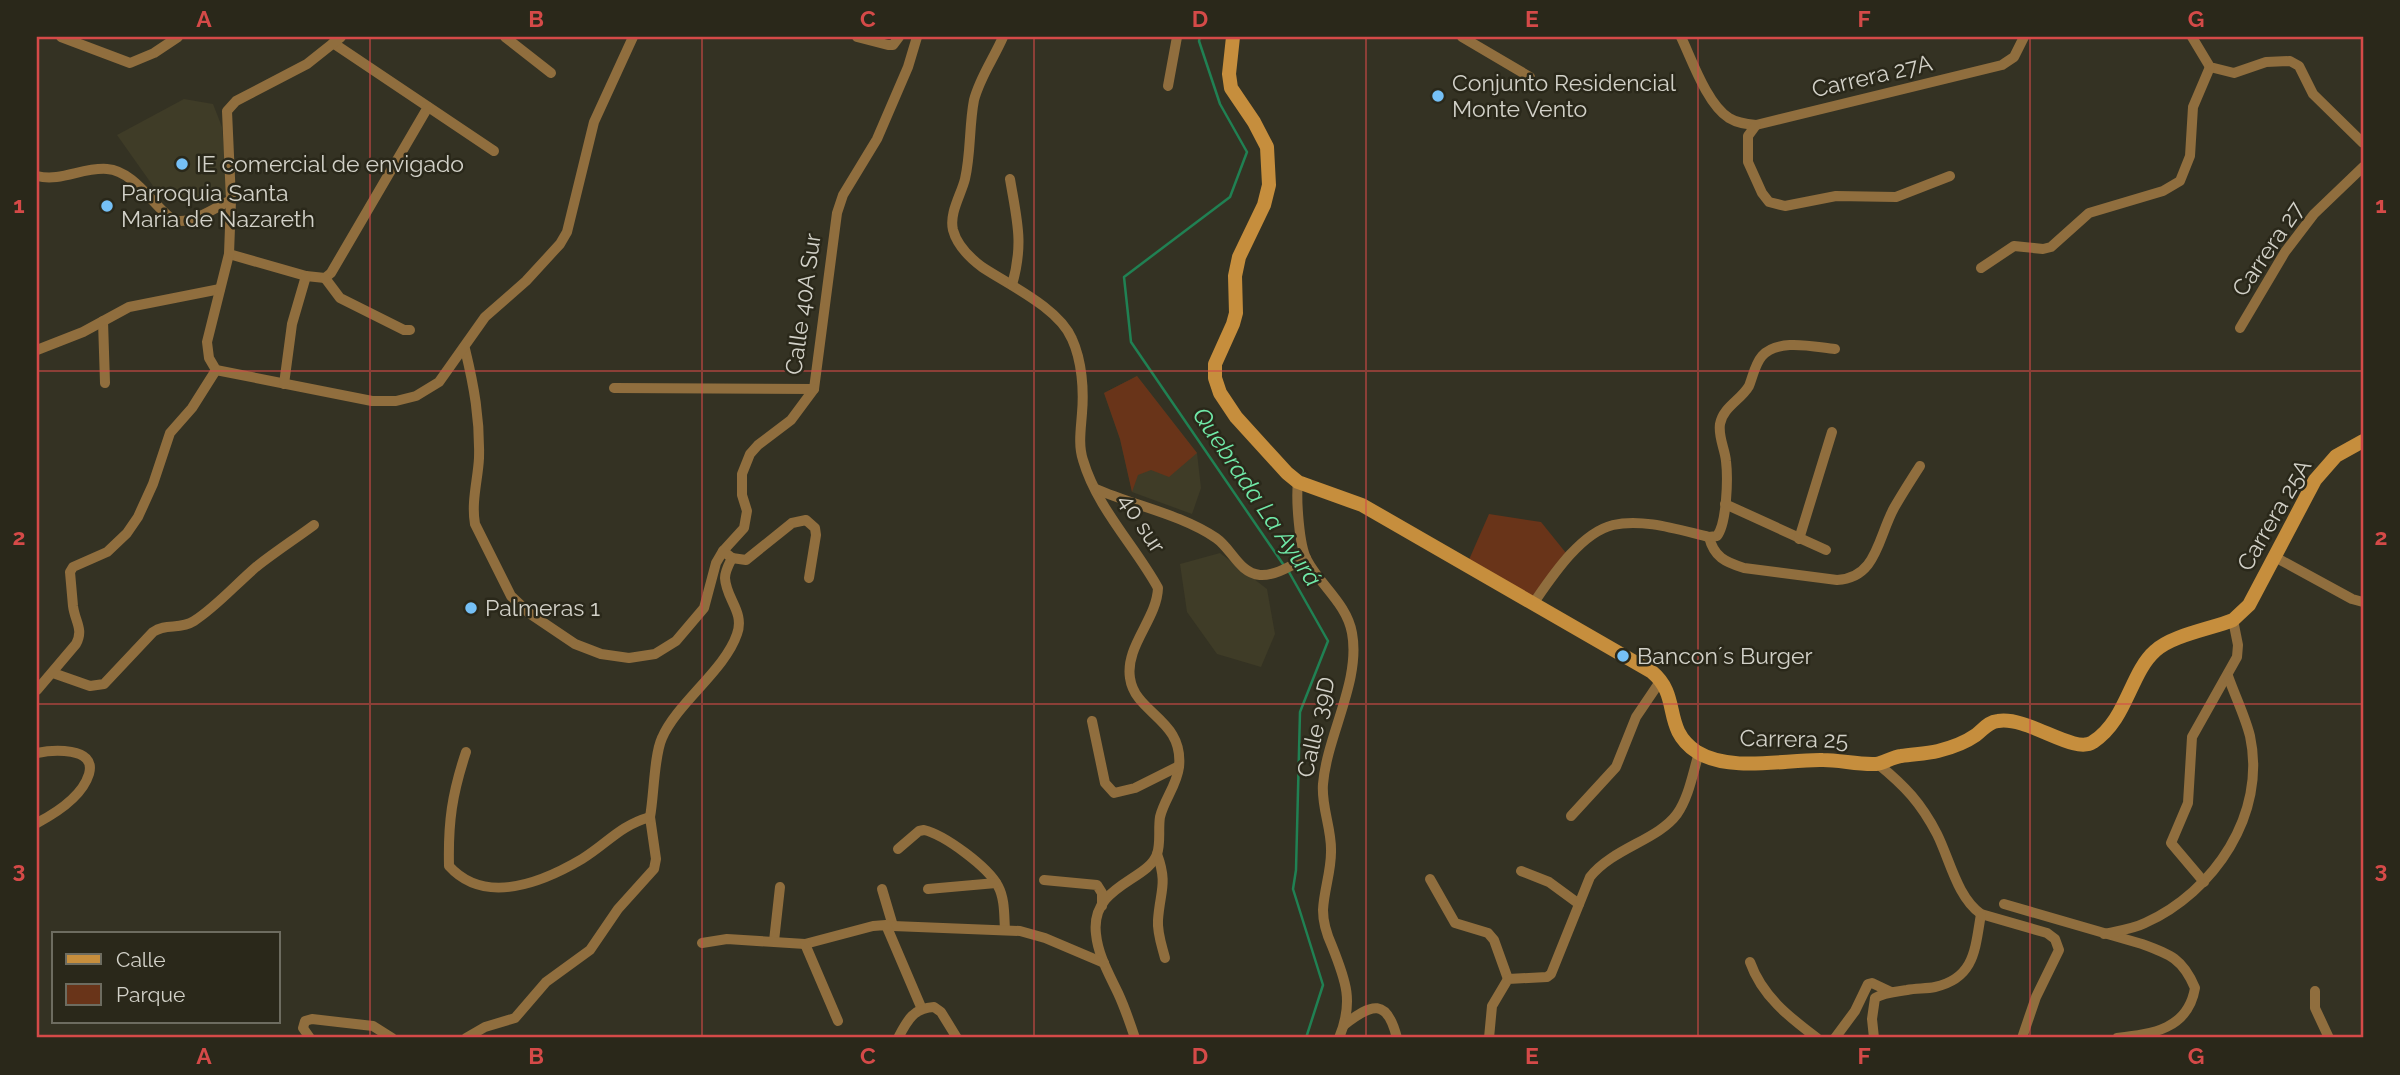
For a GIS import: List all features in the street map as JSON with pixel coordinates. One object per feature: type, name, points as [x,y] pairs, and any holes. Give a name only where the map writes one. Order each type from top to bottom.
[{"type":"street","points":[[61,37],[125,62],[135,63],[178,37]]},
{"type":"street","points":[[505,37],[551,73]]},
{"type":"street","points":[[494,151],[428,107],[337,40],[307,64],[230,106],[227,111],[231,200],[229,254],[208,342],[209,358],[216,370],[372,401],[396,401],[415,396],[439,382],[465,349],[485,317],[533,274],[560,244],[567,232],[594,122],[633,37]]},
{"type":"street","points":[[857,37],[888,46],[893,45],[899,37]]},
{"type":"street","name":"Calle 40A Sur","points":[[465,349],[479,418],[479,460],[473,514],[475,524],[511,596],[529,613],[575,643],[601,654],[629,658],[655,653],[676,641],[704,608],[716,563],[727,554],[747,519],[741,484],[750,454],[791,420],[814,388],[837,213],[843,195],[877,139],[908,67],[917,37]]},
{"type":"street","name":"40 sur","points":[[1003,37],[975,96],[968,164],[953,215],[952,228],[966,253],[1050,313],[1064,325],[1073,340],[1082,384],[1082,457],[1095,488],[1158,588],[1158,599],[1136,648],[1129,675],[1132,689],[1172,731],[1179,766]]},
{"type":"street","points":[[1168,86],[1177,37]]},
{"type":"street","points":[[1233,37],[1229,74],[1231,88],[1255,122],[1267,147],[1269,185],[1264,205],[1238,257],[1235,276],[1236,313],[1215,364],[1214,378],[1220,393],[1236,417],[1298,482],[1362,505],[1625,655],[1661,680],[1667,688],[1678,733],[1699,753],[1678,813],[1668,824],[1598,867],[1590,877],[1551,974],[1508,979]]},
{"type":"street","points":[[1462,37],[1530,77]]},
{"type":"street","points":[[1681,37],[1716,105],[1727,117],[1756,125],[1748,136],[1748,162],[1769,202],[1786,206],[1836,196],[1896,197],[1950,176]]},
{"type":"street","name":"Carrera 27A","points":[[1756,125],[2002,65],[2014,57],[2024,37]]},
{"type":"street","points":[[2192,37],[2210,67],[2234,73],[2266,62],[2290,61],[2299,66],[2313,94],[2363,143]]},
{"type":"street","points":[[1981,268],[2014,246],[2043,249],[2051,247],[2089,213],[2163,191],[2180,181],[2190,156],[2193,107],[2210,67]]},
{"type":"street","points":[[229,254],[306,276],[325,278],[331,273],[428,107]]},
{"type":"street","name":"Carrera 27","points":[[2240,328],[2285,252],[2314,214],[2363,167]]},
{"type":"street","points":[[37,176],[53,178],[106,169],[117,171],[135,180],[174,220],[189,219],[231,200]]},
{"type":"street","points":[[1010,179],[1020,238],[1012,285]]},
{"type":"street","points":[[284,384],[292,324],[306,276]]},
{"type":"street","points":[[325,278],[340,298],[404,330],[410,330]]},
{"type":"street","points":[[37,350],[58,343],[129,307],[220,289]]},
{"type":"street","points":[[103,321],[105,383]]},
{"type":"street","points":[[1533,604],[1556,570],[1593,534],[1610,526],[1632,523],[1709,537],[1717,536],[1721,531],[1725,504],[1727,463],[1720,425],[1723,415],[1746,391],[1762,356],[1776,347],[1835,349]]},
{"type":"street","points":[[37,690],[80,637],[80,628],[73,609],[70,572],[79,564],[107,552],[127,533],[138,517],[170,433],[192,408],[216,370]]},
{"type":"street","points":[[614,388],[814,388]]},
{"type":"street","points":[[1799,539],[1832,432]]},
{"type":"street","name":"Carrera 25A","points":[[2233,620],[2249,605],[2315,480],[2336,456],[2363,441]]},
{"type":"street","points":[[1709,537],[1715,554],[1730,564],[1837,580],[1851,579],[1870,563],[1894,508],[1920,466]]},
{"type":"street","points":[[1095,488],[1200,528],[1220,540],[1247,571],[1259,575],[1271,574],[1306,558],[1296,505],[1298,482]]},
{"type":"street","points":[[1725,504],[1826,550]]},
{"type":"street","points":[[466,1038],[485,1027],[515,1018],[545,982],[590,950],[618,909],[653,869],[656,859],[650,817],[661,739],[736,638],[740,615],[725,576],[727,554],[746,560],[783,529],[800,520],[806,520],[815,528],[816,535],[809,578]]},
{"type":"street","points":[[52,673],[90,686],[104,684],[153,632],[163,626],[183,626],[193,622],[257,567],[314,525]]},
{"type":"street","points":[[2275,557],[2352,599],[2363,602]]},
{"type":"street","name":"Calle 39D","points":[[1306,558],[1340,606],[1351,629],[1353,642],[1348,682],[1327,758],[1323,784],[1323,808],[1331,851],[1323,918],[1348,992],[1344,1026],[1339,1038]]},
{"type":"street","points":[[2204,882],[2171,843],[2188,803],[2192,737],[2237,657],[2238,645],[2233,620]]},
{"type":"street","name":"Carrera 25","points":[[1699,753],[1732,762],[1821,760],[1878,764],[1890,758],[1937,752],[1975,736],[1984,727],[2000,720],[2025,723],[2077,746],[2091,744],[2123,707],[2152,653],[2170,642],[2233,620]]},
{"type":"street","points":[[2104,934],[2144,924],[2179,904],[2204,882],[2231,846],[2252,789],[2253,776],[2250,737],[2228,676]]},
{"type":"street","points":[[1571,816],[1616,767],[1636,717],[1661,680]]},
{"type":"street","points":[[1092,721],[1105,783],[1114,793],[1136,788],[1179,766]]},
{"type":"street","points":[[37,753],[70,751],[83,757],[89,764],[89,773],[71,801],[37,823]]},
{"type":"street","points":[[466,752],[454,788],[449,815],[449,866],[457,875],[478,886],[506,887],[542,880],[584,858],[632,823],[650,817]]},
{"type":"street","points":[[1878,764],[1914,795],[1937,834],[1969,903],[1981,914],[2047,933],[2056,939],[2059,950],[2036,998],[2022,1038]]},
{"type":"street","points":[[1165,958],[1158,923],[1164,872],[1157,854],[1161,814],[1179,766]]},
{"type":"street","points":[[898,849],[919,831],[929,831],[981,866],[996,883],[1003,901],[1005,930]]},
{"type":"street","points":[[1101,906],[1111,893],[1150,864],[1157,854]]},
{"type":"street","points":[[1521,872],[1549,882],[1579,904]]},
{"type":"street","points":[[1430,878],[1455,923],[1488,933],[1494,940],[1508,979]]},
{"type":"street","points":[[1044,880],[1097,885],[1102,893],[1095,931],[1104,963],[1129,1016],[1135,1038]]},
{"type":"street","points":[[928,889],[996,883]]},
{"type":"street","points":[[774,941],[780,887]]},
{"type":"street","points":[[882,889],[890,925],[921,1007]]},
{"type":"street","points":[[2004,904],[2142,944],[2179,961],[2195,988],[2193,999],[2183,1017],[2160,1030],[2117,1038]]},
{"type":"street","points":[[1874,1038],[1872,1019],[1875,998],[1891,992],[1938,986],[1960,976],[1968,969],[1975,950],[1981,914]]},
{"type":"street","points":[[2142,944],[2144,924]]},
{"type":"street","points":[[702,943],[727,939],[805,944],[873,926],[890,925],[1005,930],[1020,931],[1045,939],[1104,963]]},
{"type":"street","points":[[805,944],[838,1021]]},
{"type":"street","points":[[1750,962],[1754,975],[1769,997],[1817,1038]]},
{"type":"street","points":[[1489,1038],[1492,1006],[1508,979]]},
{"type":"street","points":[[1835,1038],[1855,1011],[1868,984],[1872,983],[1891,992]]},
{"type":"street","points":[[2315,991],[2315,1008],[2329,1038]]},
{"type":"street","points":[[898,1038],[910,1018],[921,1007],[934,1007],[941,1012],[957,1038]]},
{"type":"street","points":[[1344,1026],[1367,1008],[1377,1007],[1387,1012],[1397,1038]]},
{"type":"street","points":[[310,1038],[303,1028],[305,1021],[312,1019],[373,1026],[392,1038]]},
{"type":"shaded area","name":"IE comercial de envigado","points":[[184,99],[213,104],[222,127],[228,194],[205,201],[163,200],[117,135]]},
{"type":"shaded area","points":[[1137,376],[1197,453],[1201,488],[1192,514],[1132,492],[1120,439],[1104,393]]},
{"type":"shaded area","points":[[1220,553],[1267,589],[1275,634],[1261,667],[1217,654],[1187,612],[1180,564]]},
{"type":"green space","points":[[1137,376],[1197,453],[1169,477],[1151,470],[1138,475],[1132,492],[1120,439],[1104,393]]},
{"type":"green space","points":[[1489,514],[1541,522],[1566,553],[1531,598],[1468,562]]},
{"type":"waterway","name":"Quebrada La Ayurá","points":[[1200,37],[1199,41],[1220,104],[1247,152],[1230,197],[1124,277],[1131,342],[1285,567]]},
{"type":"waterway","name":"Quebrada La Ayurá","points":[[1289,572],[1328,641],[1300,712],[1296,870],[1293,889],[1323,985],[1306,1038]]},
{"type":"place","name":"Conjunto Residencial Monte Vento","points":[[1438,96]]},
{"type":"place","name":"IE comercial de envigado","points":[[182,164]]},
{"type":"place","name":"Parroquia Santa Maria de Nazareth","points":[[107,206]]},
{"type":"place","name":"Palmeras 1","points":[[471,608]]},
{"type":"place","name":"Bancon´s Burger","points":[[1623,656]]}]
